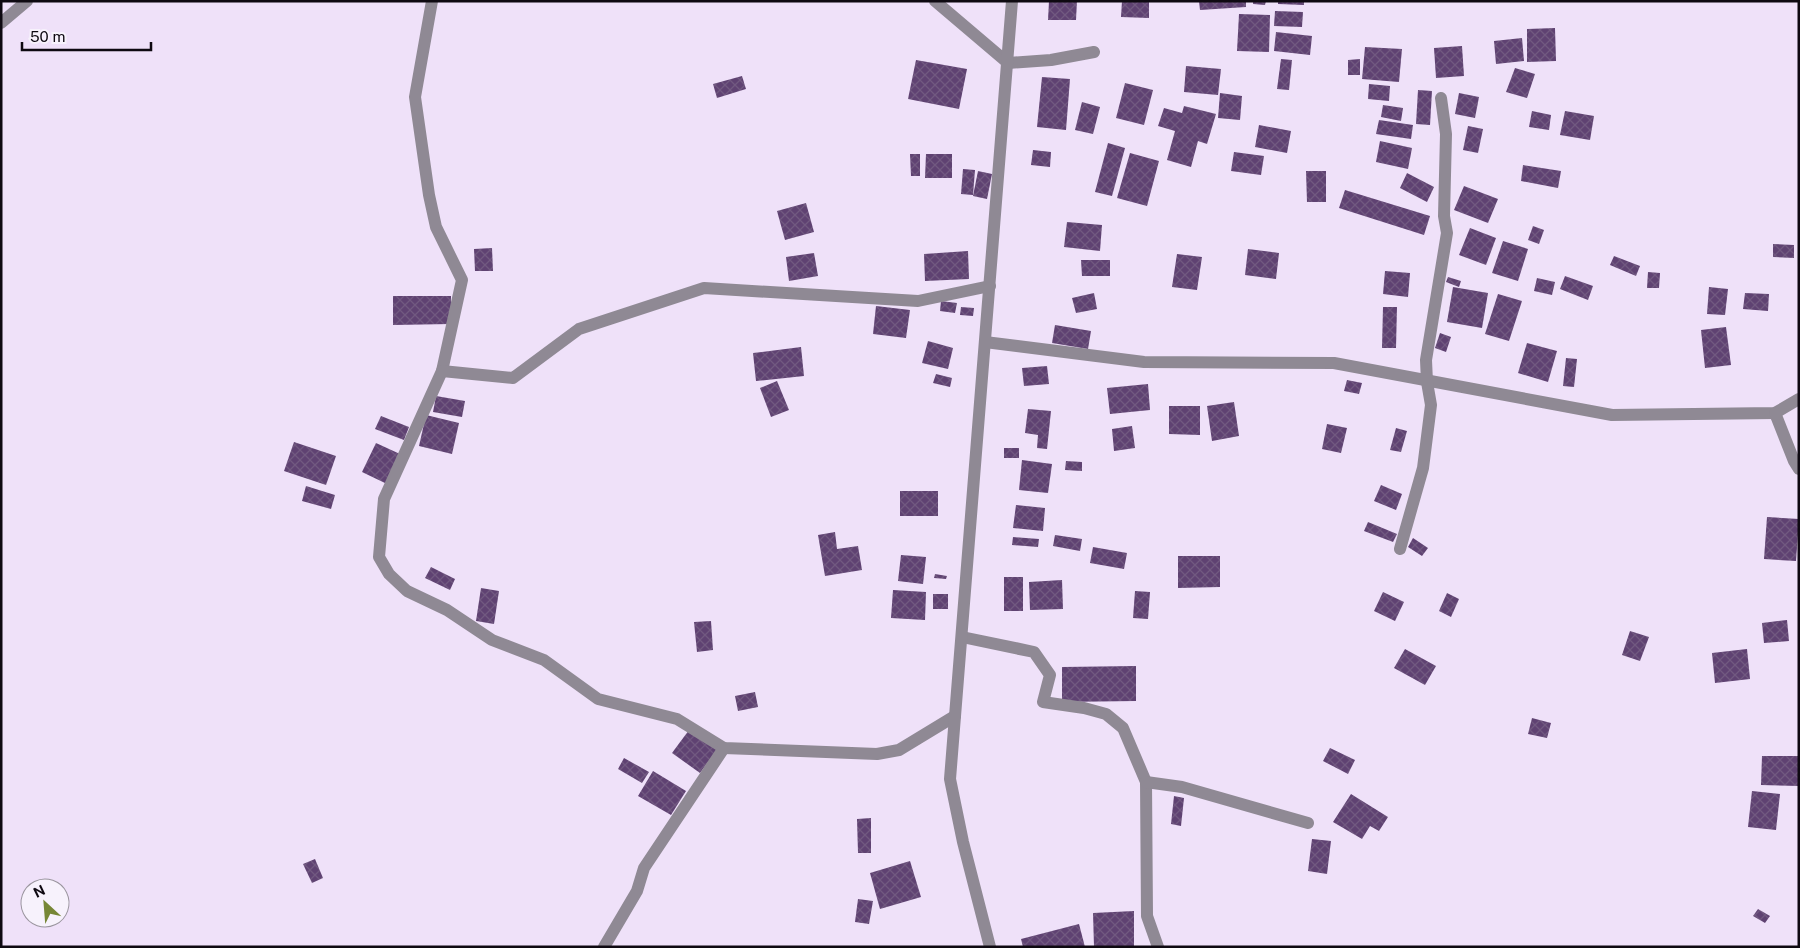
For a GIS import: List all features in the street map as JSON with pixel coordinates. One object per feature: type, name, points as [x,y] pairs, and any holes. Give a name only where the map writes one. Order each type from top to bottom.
[{"type":"street","points":[[1,23],[26,1]]},
{"type":"street","points":[[432,1],[415,97],[429,196],[436,227],[462,280],[442,370],[384,499],[379,557],[389,574],[407,591],[447,610],[492,640],[544,660],[598,699],[677,719],[724,748],[877,754],[899,750],[956,716]]},
{"type":"street","points":[[935,1],[1008,63],[1050,60],[1094,52]]},
{"type":"street","points":[[990,947],[963,842],[950,779],[1012,1]]},
{"type":"street","points":[[1400,549],[1423,468],[1431,404],[1426,360],[1447,233],[1444,216],[1446,134],[1441,98]]},
{"type":"street","points":[[442,370],[513,378],[579,329],[704,288],[918,301],[990,286]]},
{"type":"street","points":[[985,342],[1144,362],[1334,363],[1427,382],[1612,415],[1775,413],[1799,399]]},
{"type":"street","points":[[1775,413],[1799,469]]},
{"type":"street","points":[[962,637],[1034,652],[1050,675],[1043,702],[1084,708],[1106,714],[1123,728],[1146,782],[1147,916],[1158,947]]},
{"type":"street","points":[[604,947],[636,891],[644,868],[724,748]]},
{"type":"street","points":[[1146,782],[1182,786],[1308,823]]},
{"type":"building","points":[[1049,1],[1077,1],[1076,20],[1048,20]]},
{"type":"building","points":[[1122,1],[1149,1],[1149,18],[1121,17]]},
{"type":"building","points":[[1199,1],[1246,1],[1246,7],[1200,10]]},
{"type":"building","points":[[1253,1],[1266,1],[1265,5],[1253,4]]},
{"type":"building","points":[[1278,1],[1304,1],[1304,5],[1278,4]]},
{"type":"building","points":[[1275,11],[1303,12],[1302,27],[1274,26]]},
{"type":"building","points":[[1239,14],[1270,15],[1269,52],[1237,51]]},
{"type":"building","points":[[1555,28],[1556,61],[1527,62],[1527,29]]},
{"type":"building","points":[[1276,32],[1312,36],[1310,55],[1274,51]]},
{"type":"building","points":[[1522,38],[1524,61],[1496,64],[1494,41]]},
{"type":"building","points":[[1462,46],[1464,76],[1436,78],[1434,48]]},
{"type":"building","points":[[1365,47],[1402,49],[1399,82],[1362,79]]},
{"type":"building","points":[[1281,59],[1292,60],[1289,90],[1277,89]]},
{"type":"building","points":[[1360,59],[1360,75],[1348,75],[1348,60]]},
{"type":"building","points":[[916,60],[967,69],[959,109],[908,99]]},
{"type":"building","points":[[1186,66],[1221,69],[1218,95],[1184,92]]},
{"type":"building","points":[[1515,68],[1535,74],[1527,98],[1506,92]]},
{"type":"building","points":[[742,76],[746,89],[717,98],[713,84]]},
{"type":"building","points":[[1042,77],[1070,79],[1066,130],[1037,127]]},
{"type":"building","points":[[1125,83],[1153,90],[1144,125],[1116,118]]},
{"type":"building","points":[[1369,84],[1390,86],[1389,101],[1368,99]]},
{"type":"building","points":[[1418,90],[1432,91],[1430,125],[1416,124]]},
{"type":"building","points":[[1220,93],[1242,96],[1240,120],[1218,118]]},
{"type":"building","points":[[1459,93],[1479,97],[1475,118],[1455,114]]},
{"type":"building","points":[[1082,102],[1100,107],[1093,134],[1075,130]]},
{"type":"building","points":[[1383,105],[1403,108],[1401,121],[1381,117]]},
{"type":"building","points":[[1184,106],[1216,114],[1207,144],[1198,141],[1191,167],[1167,160],[1175,131],[1158,126],[1164,108],[1182,113]]},
{"type":"building","points":[[1532,111],[1551,115],[1549,130],[1529,127]]},
{"type":"building","points":[[1565,111],[1594,116],[1590,140],[1560,135]]},
{"type":"building","points":[[1379,120],[1413,125],[1411,139],[1376,134]]},
{"type":"building","points":[[1259,125],[1291,131],[1287,153],[1255,147]]},
{"type":"building","points":[[1468,126],[1483,129],[1478,153],[1463,150]]},
{"type":"building","points":[[1380,141],[1412,148],[1408,169],[1376,162]]},
{"type":"building","points":[[1108,143],[1125,148],[1112,196],[1095,192]]},
{"type":"building","points":[[1033,150],[1051,152],[1050,167],[1031,165]]},
{"type":"building","points":[[1234,152],[1264,156],[1261,175],[1231,171]]},
{"type":"building","points":[[1130,153],[1159,161],[1147,206],[1117,198]]},
{"type":"building","points":[[910,154],[920,154],[920,176],[911,176]]},
{"type":"building","points":[[926,154],[952,154],[952,178],[925,178]]},
{"type":"building","points":[[1523,165],[1561,171],[1558,188],[1521,181]]},
{"type":"building","points":[[963,169],[975,170],[973,195],[961,194]]},
{"type":"building","points":[[978,171],[992,174],[987,199],[973,196]]},
{"type":"building","points":[[1306,171],[1326,171],[1326,202],[1307,202]]},
{"type":"building","points":[[1407,173],[1434,187],[1427,202],[1400,188]]},
{"type":"building","points":[[1464,186],[1498,199],[1488,223],[1454,210]]},
{"type":"building","points":[[1345,190],[1430,216],[1424,235],[1339,208]]},
{"type":"building","points":[[806,203],[814,232],[785,240],[777,211]]},
{"type":"building","points":[[1067,222],[1102,225],[1100,251],[1064,247]]},
{"type":"building","points":[[1533,226],[1544,230],[1539,244],[1528,240]]},
{"type":"building","points":[[1470,228],[1496,238],[1486,265],[1459,255]]},
{"type":"building","points":[[1503,241],[1528,249],[1518,281],[1492,273]]},
{"type":"building","points":[[1773,244],[1794,245],[1794,258],[1773,257]]},
{"type":"building","points":[[492,248],[493,271],[475,271],[474,249]]},
{"type":"building","points":[[1248,249],[1279,253],[1276,279],[1245,275]]},
{"type":"building","points":[[968,251],[969,279],[925,281],[924,254]]},
{"type":"building","points":[[814,253],[818,276],[789,281],[786,257]]},
{"type":"building","points":[[1177,254],[1202,257],[1197,290],[1172,287]]},
{"type":"building","points":[[1614,256],[1640,266],[1636,276],[1610,265]]},
{"type":"building","points":[[1081,260],[1110,260],[1110,276],[1082,276]]},
{"type":"building","points":[[1385,271],[1410,273],[1408,297],[1383,294]]},
{"type":"building","points":[[1648,272],[1660,273],[1659,288],[1647,288]]},
{"type":"building","points":[[1565,276],[1593,286],[1588,300],[1560,289]]},
{"type":"building","points":[[1448,277],[1461,281],[1459,287],[1446,282]]},
{"type":"building","points":[[1537,278],[1555,282],[1552,295],[1534,291]]},
{"type":"building","points":[[1453,287],[1488,293],[1482,328],[1447,322]]},
{"type":"building","points":[[1709,287],[1728,289],[1725,315],[1707,314]]},
{"type":"building","points":[[1094,293],[1097,309],[1076,313],[1072,298]]},
{"type":"building","points":[[1745,293],[1769,294],[1768,311],[1743,309]]},
{"type":"building","points":[[1498,294],[1522,301],[1509,341],[1485,334]]},
{"type":"building","points":[[393,296],[451,296],[451,324],[393,325]]},
{"type":"building","points":[[941,301],[957,303],[955,313],[940,311]]},
{"type":"building","points":[[876,306],[910,310],[906,338],[873,334]]},
{"type":"building","points":[[961,307],[974,308],[973,316],[960,315]]},
{"type":"building","points":[[1383,307],[1397,307],[1396,348],[1382,348]]},
{"type":"building","points":[[1055,325],[1091,331],[1088,349],[1052,343]]},
{"type":"building","points":[[1726,327],[1731,365],[1705,368],[1701,330]]},
{"type":"building","points":[[1440,333],[1451,337],[1446,352],[1435,348]]},
{"type":"building","points":[[928,341],[953,348],[948,369],[922,363]]},
{"type":"building","points":[[1527,343],[1557,351],[1548,382],[1518,373]]},
{"type":"building","points":[[801,347],[804,376],[756,381],[753,353]]},
{"type":"building","points":[[1566,358],[1577,359],[1574,387],[1563,386]]},
{"type":"building","points":[[1047,366],[1049,384],[1024,386],[1022,368]]},
{"type":"building","points":[[936,374],[952,378],[950,387],[933,383]]},
{"type":"building","points":[[1347,380],[1362,383],[1359,394],[1344,391]]},
{"type":"building","points":[[777,381],[789,410],[771,417],[760,388]]},
{"type":"building","points":[[1148,384],[1150,410],[1110,414],[1107,388]]},
{"type":"building","points":[[436,396],[465,401],[462,417],[433,412]]},
{"type":"building","points":[[1234,402],[1239,436],[1212,441],[1207,406]]},
{"type":"building","points":[[1169,406],[1200,406],[1200,435],[1169,434]]},
{"type":"building","points":[[1028,409],[1051,411],[1047,449],[1037,448],[1038,435],[1025,433]]},
{"type":"building","points":[[426,415],[459,423],[452,454],[419,446]]},
{"type":"building","points":[[381,416],[409,427],[404,440],[375,429]]},
{"type":"building","points":[[1327,424],[1347,428],[1341,453],[1322,449]]},
{"type":"building","points":[[1132,426],[1135,448],[1114,451],[1112,429]]},
{"type":"building","points":[[1396,428],[1407,431],[1401,452],[1390,450]]},
{"type":"building","points":[[294,442],[336,456],[326,485],[284,471]]},
{"type":"building","points":[[376,443],[400,454],[387,484],[362,472]]},
{"type":"building","points":[[1004,448],[1019,448],[1019,458],[1004,458]]},
{"type":"building","points":[[1022,460],[1052,464],[1048,493],[1019,490]]},
{"type":"building","points":[[1066,461],[1082,462],[1082,471],[1065,470]]},
{"type":"building","points":[[1381,485],[1402,494],[1396,510],[1374,501]]},
{"type":"building","points":[[306,486],[335,495],[331,509],[302,501]]},
{"type":"building","points":[[900,491],[938,491],[938,516],[900,516]]},
{"type":"building","points":[[1016,505],[1045,508],[1043,531],[1013,528]]},
{"type":"building","points":[[1767,517],[1799,519],[1796,561],[1764,559]]},
{"type":"building","points":[[1368,522],[1397,534],[1393,542],[1364,531]]},
{"type":"building","points":[[835,532],[837,549],[858,546],[862,570],[825,576],[818,535]]},
{"type":"building","points":[[1055,535],[1082,539],[1080,551],[1053,546]]},
{"type":"building","points":[[1013,537],[1039,539],[1038,547],[1012,545]]},
{"type":"building","points":[[1413,538],[1428,548],[1422,556],[1408,547]]},
{"type":"building","points":[[1093,547],[1127,553],[1124,569],[1090,563]]},
{"type":"building","points":[[901,555],[926,557],[923,584],[898,581]]},
{"type":"building","points":[[1178,556],[1220,556],[1220,587],[1178,588]]},
{"type":"building","points":[[431,567],[455,579],[450,590],[425,578]]},
{"type":"building","points":[[935,574],[947,576],[946,579],[934,578]]},
{"type":"building","points":[[1004,577],[1023,577],[1023,611],[1004,611]]},
{"type":"building","points":[[1062,580],[1063,609],[1030,610],[1029,582]]},
{"type":"building","points":[[481,588],[499,591],[494,624],[476,621]]},
{"type":"building","points":[[893,590],[926,592],[925,620],[891,618]]},
{"type":"building","points":[[1135,591],[1150,592],[1148,619],[1133,618]]},
{"type":"building","points":[[1383,592],[1404,602],[1395,621],[1374,611]]},
{"type":"building","points":[[1447,593],[1459,599],[1451,617],[1439,611]]},
{"type":"building","points":[[933,594],[948,594],[948,609],[933,609]]},
{"type":"building","points":[[1787,620],[1789,641],[1764,643],[1762,623]]},
{"type":"building","points":[[711,621],[713,650],[697,652],[694,622]]},
{"type":"building","points":[[1630,631],[1649,637],[1640,661],[1622,655]]},
{"type":"building","points":[[1405,649],[1436,666],[1425,685],[1394,668]]},
{"type":"building","points":[[1747,649],[1750,679],[1715,683],[1712,653]]},
{"type":"building","points":[[1136,666],[1136,701],[1062,702],[1062,667]]},
{"type":"building","points":[[755,692],[758,707],[738,711],[735,696]]},
{"type":"building","points":[[1532,718],[1551,723],[1547,738],[1528,734]]},
{"type":"building","points":[[689,730],[717,750],[700,773],[672,753]]},
{"type":"building","points":[[1330,748],[1355,760],[1348,774],[1323,761]]},
{"type":"building","points":[[1762,756],[1799,756],[1799,786],[1761,785]]},
{"type":"building","points":[[624,758],[649,772],[642,783],[618,769]]},
{"type":"building","points":[[653,771],[686,791],[671,815],[638,796]]},
{"type":"building","points":[[1752,791],[1780,794],[1776,830],[1748,827]]},
{"type":"building","points":[[1351,794],[1388,817],[1379,831],[1370,826],[1362,839],[1333,822]]},
{"type":"building","points":[[1174,796],[1184,798],[1181,826],[1171,824]]},
{"type":"building","points":[[871,818],[871,853],[858,853],[857,819]]},
{"type":"building","points":[[1312,839],[1331,841],[1327,874],[1308,871]]},
{"type":"building","points":[[315,859],[323,878],[312,883],[303,864]]},
{"type":"building","points":[[910,861],[921,897],[880,909],[870,873]]},
{"type":"building","points":[[858,899],[873,901],[869,924],[855,922]]},
{"type":"building","points":[[1758,909],[1770,916],[1765,923],[1753,916]]},
{"type":"building","points":[[1134,911],[1134,947],[1094,947],[1093,913]]},
{"type":"building","points":[[1079,924],[1085,947],[1023,947],[1021,939]]}]
